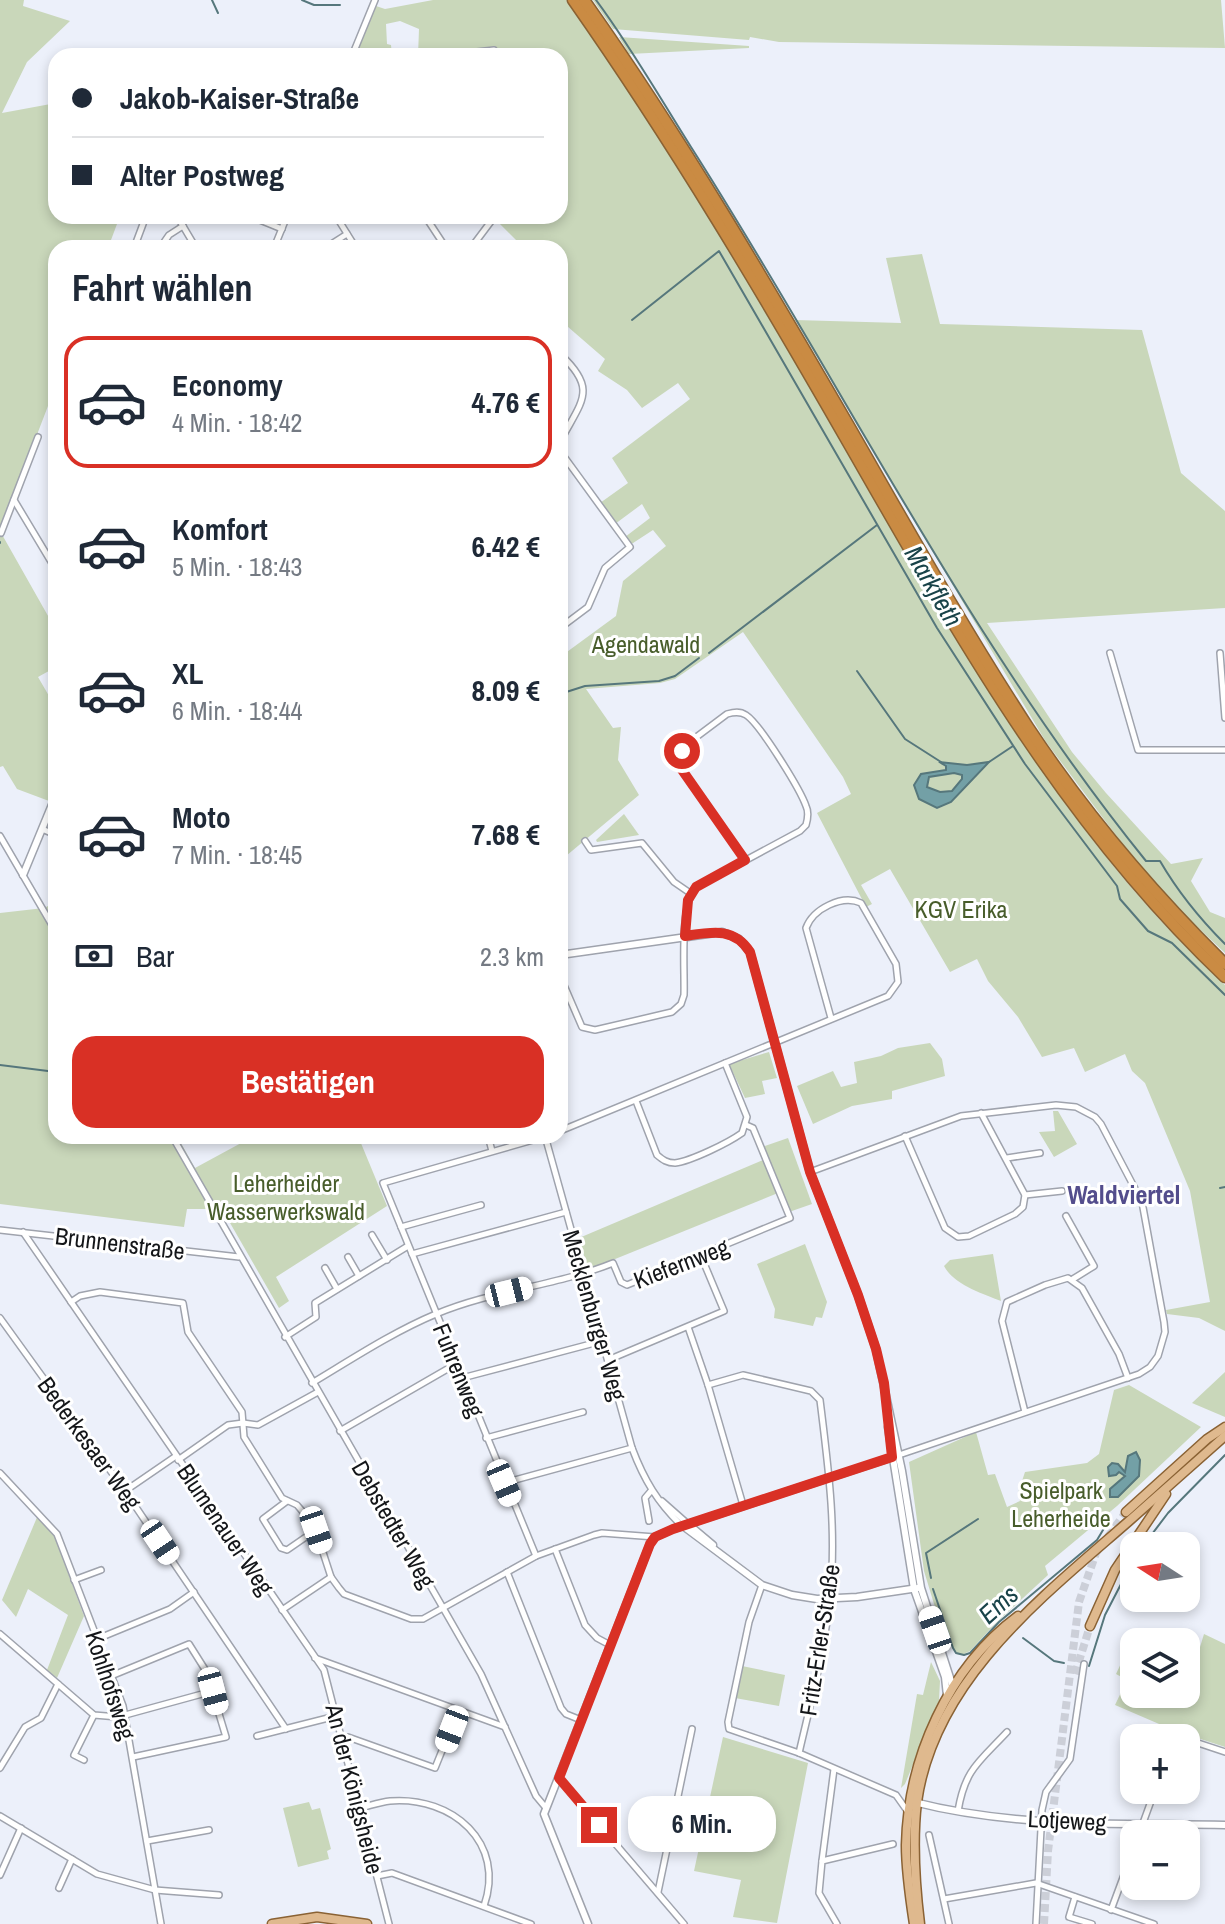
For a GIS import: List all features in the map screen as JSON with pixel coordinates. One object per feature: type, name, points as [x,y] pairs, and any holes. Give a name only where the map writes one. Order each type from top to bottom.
[{"type":"highway","points":[[573,0],[628,78],[708,203],[947,615],[1024,737],[1077,811],[1131,878],[1225,977]]},
{"type":"highway","points":[[584,0],[718,201],[955,609],[1029,728],[1083,804],[1139,873],[1225,964]]},
{"type":"main road","points":[[1126,1512],[1207,1439],[1225,1427]]},
{"type":"main road","points":[[914,1924],[906,1861],[909,1813],[954,1685],[967,1664],[995,1634],[1035,1604],[1225,1436]]},
{"type":"main road","points":[[1090,1626],[1122,1558],[1181,1475]]},
{"type":"main road","points":[[954,1685],[989,1654],[1035,1604]]},
{"type":"main road","points":[[920,1924],[914,1861],[915,1782],[928,1737],[948,1704]]},
{"type":"main road","points":[[272,1924],[310,1917],[367,1924]]},
{"type":"street","points":[[355,48],[375,0]]},
{"type":"street","points":[[270,224],[282,229]]},
{"type":"street","points":[[277,240],[284,224]]},
{"type":"street","points":[[341,224],[351,240]]},
{"type":"street","points":[[166,240],[183,226],[191,240]]},
{"type":"street","points":[[338,240],[347,234]]},
{"type":"street","points":[[568,363],[581,377],[584,387],[583,398],[568,427]]},
{"type":"street","points":[[1,533],[38,437]]},
{"type":"street","points":[[568,462],[630,547],[605,568],[588,607],[568,622]]},
{"type":"street","points":[[14,500],[48,557]]},
{"type":"street","points":[[1110,653],[1138,750],[1225,750]]},
{"type":"street","points":[[1220,653],[1225,718]]},
{"type":"street","points":[[568,995],[582,1027],[586,1029],[595,1030],[672,1012],[681,1004],[684,995],[685,936],[690,893],[806,825],[807,808],[770,746],[744,713],[735,712],[727,714],[687,744],[682,751],[680,767],[745,860]]},
{"type":"street","points":[[23,875],[48,814]]},
{"type":"street","points":[[42,829],[48,832]]},
{"type":"street","points":[[0,836],[48,918]]},
{"type":"street","points":[[585,841],[591,850],[642,843],[674,882],[690,893]]},
{"type":"street","points":[[568,1128],[888,996],[898,982],[896,964],[861,903],[852,899],[841,900],[816,913],[806,928],[831,1018]]},
{"type":"street","points":[[568,954],[726,932],[745,944],[754,962],[810,1172],[868,1324],[882,1373],[918,1588],[954,1685]]},
{"type":"street","points":[[636,1101],[657,1155],[669,1162],[678,1162],[736,1138],[746,1125],[747,1117],[725,1063]]},
{"type":"street","points":[[71,1302],[80,1296],[100,1292],[181,1301],[188,1332],[242,1412],[244,1437],[282,1498],[307,1513],[316,1530],[331,1577],[344,1594],[411,1619],[423,1619],[536,1556],[555,1549],[602,1533],[655,1537],[1128,1378],[1150,1367],[1158,1356],[1165,1332],[1142,1202],[1101,1124],[1087,1112],[1076,1107],[1056,1105],[981,1113],[944,1121],[810,1172]]},
{"type":"street","points":[[905,1136],[945,1228],[952,1234],[969,1236],[1015,1214],[1023,1207],[1025,1195],[981,1113]]},
{"type":"street","name":"Kiefernweg","points":[[584,1275],[613,1263],[621,1282],[627,1285],[790,1218],[753,1128],[746,1125]]},
{"type":"street","name":"Debstedter Weg","points":[[176,1144],[481,1674],[536,1796],[546,1808],[544,1819],[588,1924]]},
{"type":"street","points":[[490,1144],[492,1151],[517,1144]]},
{"type":"street","name":"Mecklenburger Weg","points":[[548,1144],[632,1448],[653,1493],[685,1525]]},
{"type":"street","name":"Fuhrenweg","points":[[492,1151],[383,1183],[536,1556]]},
{"type":"street","points":[[1007,1158],[1040,1153]]},
{"type":"street","points":[[1025,1195],[1062,1191]]},
{"type":"street","points":[[401,1227],[481,1205]]},
{"type":"street","points":[[412,1254],[566,1212]]},
{"type":"street","points":[[1066,1216],[1094,1266],[1073,1279]]},
{"type":"street","name":"Brunnenstraße","points":[[0,1230],[240,1257]]},
{"type":"street","name":"Blumenauer Weg","points":[[23,1232],[315,1657]]},
{"type":"street","points":[[372,1235],[387,1260]]},
{"type":"street","points":[[285,1337],[316,1317],[315,1303],[408,1246]]},
{"type":"street","points":[[608,1360],[721,1313],[724,1306],[701,1256]]},
{"type":"street","points":[[348,1257],[359,1276]]},
{"type":"street","points":[[325,1268],[337,1289]]},
{"type":"street","points":[[312,1383],[436,1313],[584,1275]]},
{"type":"street","points":[[1025,1412],[1002,1321],[1004,1306],[1010,1299],[1063,1277],[1073,1279],[1082,1288],[1119,1354],[1128,1378]]},
{"type":"street","name":"Bederkesaer Weg","points":[[0,1318],[125,1491],[286,1729]]},
{"type":"street","points":[[688,1327],[743,1505]]},
{"type":"street","points":[[462,1378],[602,1341]]},
{"type":"street","points":[[340,1431],[456,1364]]},
{"type":"street","name":"Fritz-Erler-Straße","points":[[708,1385],[743,1375],[815,1394],[820,1400],[830,1477],[833,1536],[830,1598],[799,1753]]},
{"type":"street","points":[[125,1491],[228,1425],[258,1425],[318,1392]]},
{"type":"street","points":[[486,1438],[583,1412]]},
{"type":"street","points":[[504,1483],[632,1448]]},
{"type":"street","name":"Kohlhofsweg","points":[[0,1473],[53,1528],[125,1715],[161,1924]]},
{"type":"street","name":"Mecklenburger Weg","points":[[649,1521],[645,1498],[653,1493]]},
{"type":"street","points":[[287,1501],[263,1519],[281,1548],[287,1550],[316,1530]]},
{"type":"street","points":[[685,1525],[762,1585],[792,1595],[830,1598],[918,1588]]},
{"type":"street","points":[[546,1808],[655,1537]]},
{"type":"street","points":[[555,1549],[585,1625],[597,1638],[610,1645]]},
{"type":"street","points":[[74,1580],[101,1570]]},
{"type":"street","points":[[507,1572],[561,1708],[566,1714],[581,1720]]},
{"type":"street","points":[[282,1610],[331,1577]]},
{"type":"street","points":[[762,1585],[749,1622],[729,1729],[799,1753],[896,1795],[909,1813]]},
{"type":"street","points":[[918,1588],[954,1685],[948,1704]]},
{"type":"street","points":[[97,1639],[170,1609],[194,1592]]},
{"type":"street","points":[[0,1634],[94,1715],[118,1717],[213,1691]]},
{"type":"street","points":[[111,1676],[189,1644],[203,1664],[226,1737],[133,1757]]},
{"type":"street","points":[[315,1657],[505,1727]]},
{"type":"street","name":"An der Königsheide","points":[[315,1657],[324,1670],[389,1924]]},
{"type":"street","points":[[948,1664],[956,1667],[967,1664]]},
{"type":"street","points":[[1036,1924],[1040,1819],[1045,1795],[1070,1759],[1084,1664]]},
{"type":"street","points":[[0,1768],[25,1727],[41,1718],[58,1684]]},
{"type":"street","points":[[341,1737],[432,1769],[458,1711]]},
{"type":"street","points":[[84,1760],[74,1755],[94,1715]]},
{"type":"street","points":[[257,1736],[336,1716]]},
{"type":"street","points":[[657,1893],[692,1729]]},
{"type":"street","points":[[958,1811],[968,1774],[1007,1732]]},
{"type":"street","points":[[1200,1743],[1225,1752]]},
{"type":"street","points":[[834,1769],[819,1893],[837,1924]]},
{"type":"street","points":[[559,1778],[680,1923]]},
{"type":"street","points":[[896,1795],[906,1792],[915,1782]]},
{"type":"street","points":[[360,1808],[390,1801],[408,1802],[442,1810],[470,1827],[478,1836],[489,1874],[490,1888],[484,1906]]},
{"type":"street","name":"Lotjeweg","points":[[914,1802],[958,1811],[1120,1823]]},
{"type":"street","points":[[0,1816],[97,1874],[155,1890],[219,1895]]},
{"type":"street","name":"Lotjeweg","points":[[1200,1825],[1225,1825]]},
{"type":"street","points":[[0,1875],[21,1828]]},
{"type":"street","points":[[147,1841],[209,1830]]},
{"type":"street","points":[[929,1835],[949,1924]]},
{"type":"street","points":[[822,1861],[893,1844]]},
{"type":"street","points":[[59,1888],[72,1859]]},
{"type":"street","points":[[377,1876],[392,1873],[531,1924]]},
{"type":"street","points":[[944,1899],[1036,1883],[1154,1924]]},
{"type":"street","points":[[1111,1910],[1120,1886]]},
{"type":"street","points":[[1075,1897],[1069,1917],[1092,1924]]},
{"type":"green space","points":[[0,0],[24,0],[23,6],[70,21],[27,62],[2,113],[48,104],[48,224],[117,224],[111,240],[48,240],[48,406],[0,531]]},
{"type":"green space","points":[[433,0],[567,0],[730,250],[958,639],[1036,762],[1124,879],[1225,985],[1225,1331],[1199,1318],[1167,1314],[1166,1310],[1210,1302],[1190,1191],[1145,1083],[1132,1071],[1125,1054],[1085,1072],[1074,1048],[1042,1057],[1018,1017],[988,981],[977,959],[950,972],[890,869],[861,885],[872,904],[866,907],[817,813],[851,794],[843,777],[743,632],[675,679],[586,689],[613,728],[621,727],[618,760],[639,795],[568,854],[568,651],[616,616],[623,581],[666,546],[653,530],[630,545],[625,537],[650,518],[642,504],[615,524],[600,503],[628,483],[612,458],[690,399],[678,383],[642,408],[627,390],[598,371],[605,359],[568,327],[568,240],[516,240],[500,224],[568,224],[568,48],[418,48],[419,29],[400,21],[386,24],[387,44],[391,48],[358,48],[376,6],[385,9]]},
{"type":"green space","points":[[593,0],[1221,0],[1225,48],[779,42],[750,37],[749,40],[613,29]]},
{"type":"green space","points":[[619,37],[749,46],[749,48],[629,54]]},
{"type":"green space","points":[[922,254],[940,324],[1142,330],[1181,473],[1225,511],[1225,608],[987,623],[1072,752],[1171,864],[1203,858],[1191,881],[1210,912],[1225,918],[1225,953],[1176,907],[1127,850],[1046,742],[795,320],[901,323],[886,258]]},
{"type":"green space","points":[[0,531],[48,616],[48,671],[38,677],[48,694],[48,801],[17,789],[3,766],[0,767]]},
{"type":"green space","points":[[624,814],[639,835],[597,842],[596,840]]},
{"type":"green space","name":"Leherheider Wasserwerkswald","points":[[48,906],[48,1144],[182,1144],[195,1168],[239,1144],[361,1144],[387,1206],[276,1277],[289,1301],[279,1308],[222,1209],[187,1209],[184,1227],[0,1204],[0,913]]},
{"type":"green space","points":[[930,1043],[942,1059],[945,1076],[892,1091],[892,1099],[852,1106],[813,1124],[797,1086],[833,1071],[841,1087],[857,1083],[854,1062],[881,1056],[898,1048]]},
{"type":"green space","points":[[769,1052],[777,1078],[762,1081],[765,1094],[745,1098],[729,1064]]},
{"type":"green space","points":[[1053,1111],[1058,1111],[1077,1144],[1054,1157],[1039,1132],[1055,1131]]},
{"type":"green space","points":[[788,1138],[812,1204],[789,1212],[762,1147]]},
{"type":"green space","points":[[763,1160],[778,1193],[588,1270],[579,1238]]},
{"type":"green space","points":[[805,1244],[827,1302],[822,1318],[816,1317],[813,1326],[774,1318],[775,1309],[757,1264]]},
{"type":"green space","points":[[993,1254],[1001,1301],[961,1283],[944,1266],[950,1260]]},
{"type":"green space","points":[[1225,1372],[1225,1417],[1192,1403]]},
{"type":"green space","name":"Spielpark Leherheide","points":[[1129,1385],[1201,1427],[1117,1506],[1045,1566],[1048,1575],[970,1651],[956,1654],[934,1604],[924,1571],[909,1462],[976,1432],[988,1475],[995,1474],[1007,1507],[1020,1501],[1018,1493],[1025,1472],[1087,1463],[1099,1454],[1114,1390]]},
{"type":"green space","points":[[38,1515],[54,1535],[84,1616],[57,1678],[47,1670],[68,1615],[28,1589],[16,1617],[2,1600]]},
{"type":"green space","points":[[1204,1634],[1225,1644],[1225,1747],[1200,1739],[1200,1724],[1159,1724],[1122,1708],[1200,1708],[1200,1647]]},
{"type":"green space","points":[[931,1662],[940,1681],[939,1701],[901,1788],[917,1694],[923,1695]]},
{"type":"green space","points":[[742,1666],[785,1675],[779,1706],[735,1698]]},
{"type":"green space","points":[[723,1737],[808,1763],[777,1923],[733,1917],[741,1880],[694,1871]]},
{"type":"green space","points":[[309,1802],[312,1810],[320,1808],[331,1849],[327,1851],[329,1859],[298,1867],[283,1808]]},
{"type":"water","points":[[939,762],[967,765],[989,762],[951,802],[937,808],[919,799],[914,785],[921,774],[946,770],[946,766]],"holes":[[[954,773],[962,775],[952,791],[940,792],[927,787],[929,777]]]},
{"type":"water","points":[[1136,1452],[1140,1460],[1139,1476],[1118,1497],[1110,1497],[1110,1489],[1125,1476],[1119,1472],[1109,1476],[1108,1467],[1112,1463],[1118,1464],[1125,1472],[1128,1456]]},
{"type":"waterway","points":[[212,0],[218,13]]},
{"type":"waterway","points":[[302,0],[314,5],[340,5]]},
{"type":"waterway","points":[[596,0],[747,237],[909,511],[1021,690],[1146,861],[1160,861],[1190,905],[1225,944]]},
{"type":"waterway","name":"Markfleth","points":[[632,320],[719,251],[937,628],[1025,764],[1117,886],[1120,899],[1148,931],[1172,943],[1225,995]]},
{"type":"waterway","points":[[709,653],[877,525]]},
{"type":"waterway","points":[[568,691],[585,686],[659,681],[675,676],[699,658]]},
{"type":"waterway","points":[[857,671],[905,739],[941,762]]},
{"type":"waterway","points":[[989,762],[1013,746]]},
{"type":"waterway","points":[[0,1065],[48,1071]]},
{"type":"waterway","points":[[1220,1188],[1225,1187]]},
{"type":"waterway","points":[[1154,1532],[1225,1455]]},
{"type":"waterway","name":"Ems","points":[[931,1578],[926,1553],[978,1519]]},
{"type":"waterway","name":"Ems","points":[[933,1589],[953,1648],[956,1653],[970,1653],[999,1622],[1097,1540],[1106,1525]]},
{"type":"waterway","points":[[1089,1666],[1105,1615],[1120,1586]]},
{"type":"waterway","points":[[1023,1638],[1054,1661],[1064,1663]]},
{"type":"tunnel","points":[[1044,1924],[1048,1851],[1079,1602],[1096,1553],[1126,1512]]},
{"type":"tunnel","points":[[1075,1674],[1090,1626]]},
{"type":"district","name":"Waldviertel","points":[[1124,1194]]},
{"type":"route","points":[[599,1825],[559,1778],[655,1537],[892,1457],[884,1383],[876,1349],[801,1145],[750,952],[739,939],[726,932],[685,936],[690,893],[745,860],[680,767],[682,751]]},
{"type":"park label","name":"Agendawald","points":[[646,644]]},
{"type":"park label","name":"KGV Erika","points":[[961,909]]}]
